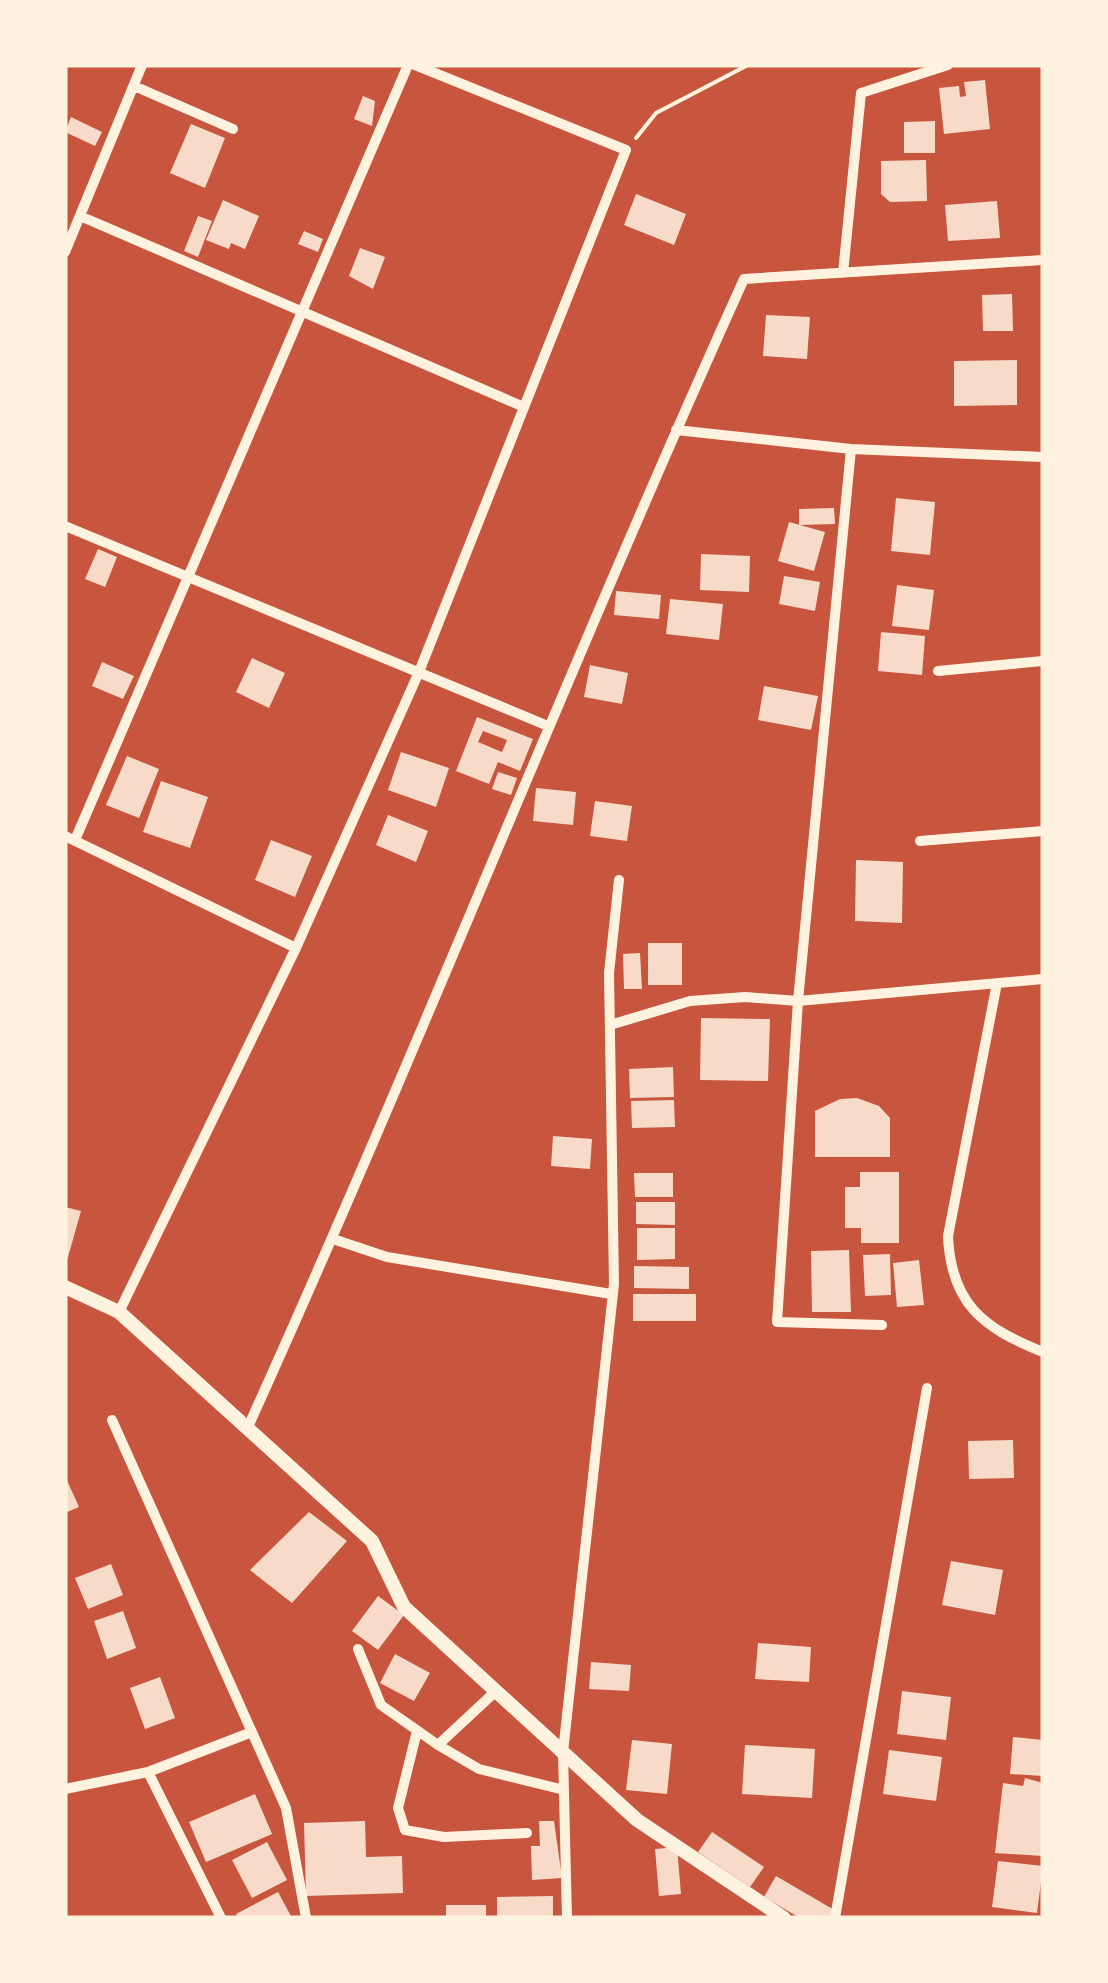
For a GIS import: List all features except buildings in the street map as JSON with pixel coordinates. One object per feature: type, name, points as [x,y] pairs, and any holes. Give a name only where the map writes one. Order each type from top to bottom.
[{"type":"street","points":[[65,252],[142,65]]},
{"type":"street","points":[[119,1312],[296,948],[419,672],[626,150],[412,65],[191,578],[70,838],[296,948]]},
{"type":"street","points":[[843,273],[861,93],[948,65]]},
{"type":"street","points":[[134,86],[234,129]]},
{"type":"street","points":[[80,216],[524,407]]},
{"type":"street","points":[[248,1427],[333,1239],[548,726],[744,280],[1043,260]]},
{"type":"street","points":[[676,430],[851,449],[1043,457]]},
{"type":"street","points":[[851,449],[798,1001],[776,1322],[882,1325]]},
{"type":"street","points":[[65,526],[548,726]]},
{"type":"street","points":[[938,671],[1043,661]]},
{"type":"street","points":[[920,841],[1043,831]]},
{"type":"street","points":[[567,1918],[563,1752],[611,1294],[609,973],[619,880]]},
{"type":"street","points":[[610,1025],[690,1001],[745,997],[798,1001],[1043,979]]},
{"type":"street","points":[[997,983],[948,1236],[950,1270],[964,1299],[988,1324],[1043,1352]]},
{"type":"street","points":[[333,1239],[387,1257],[611,1294]]},
{"type":"street","points":[[65,1288],[119,1312],[372,1541],[404,1607],[638,1820],[784,1918]]},
{"type":"street","points":[[836,1918],[926,1388]]},
{"type":"street","points":[[112,1420],[286,1808],[306,1918]]},
{"type":"street","points":[[358,1649],[381,1705],[438,1745],[479,1769],[564,1790]]},
{"type":"street","points":[[438,1745],[496,1691]]},
{"type":"street","points":[[417,1730],[398,1808],[405,1830],[444,1837],[527,1834]]},
{"type":"street","points":[[65,1789],[148,1772],[252,1732]]},
{"type":"street","points":[[148,1772],[221,1918]]},
{"type":"path","points":[[626,150],[656,112],[748,65]]}]
